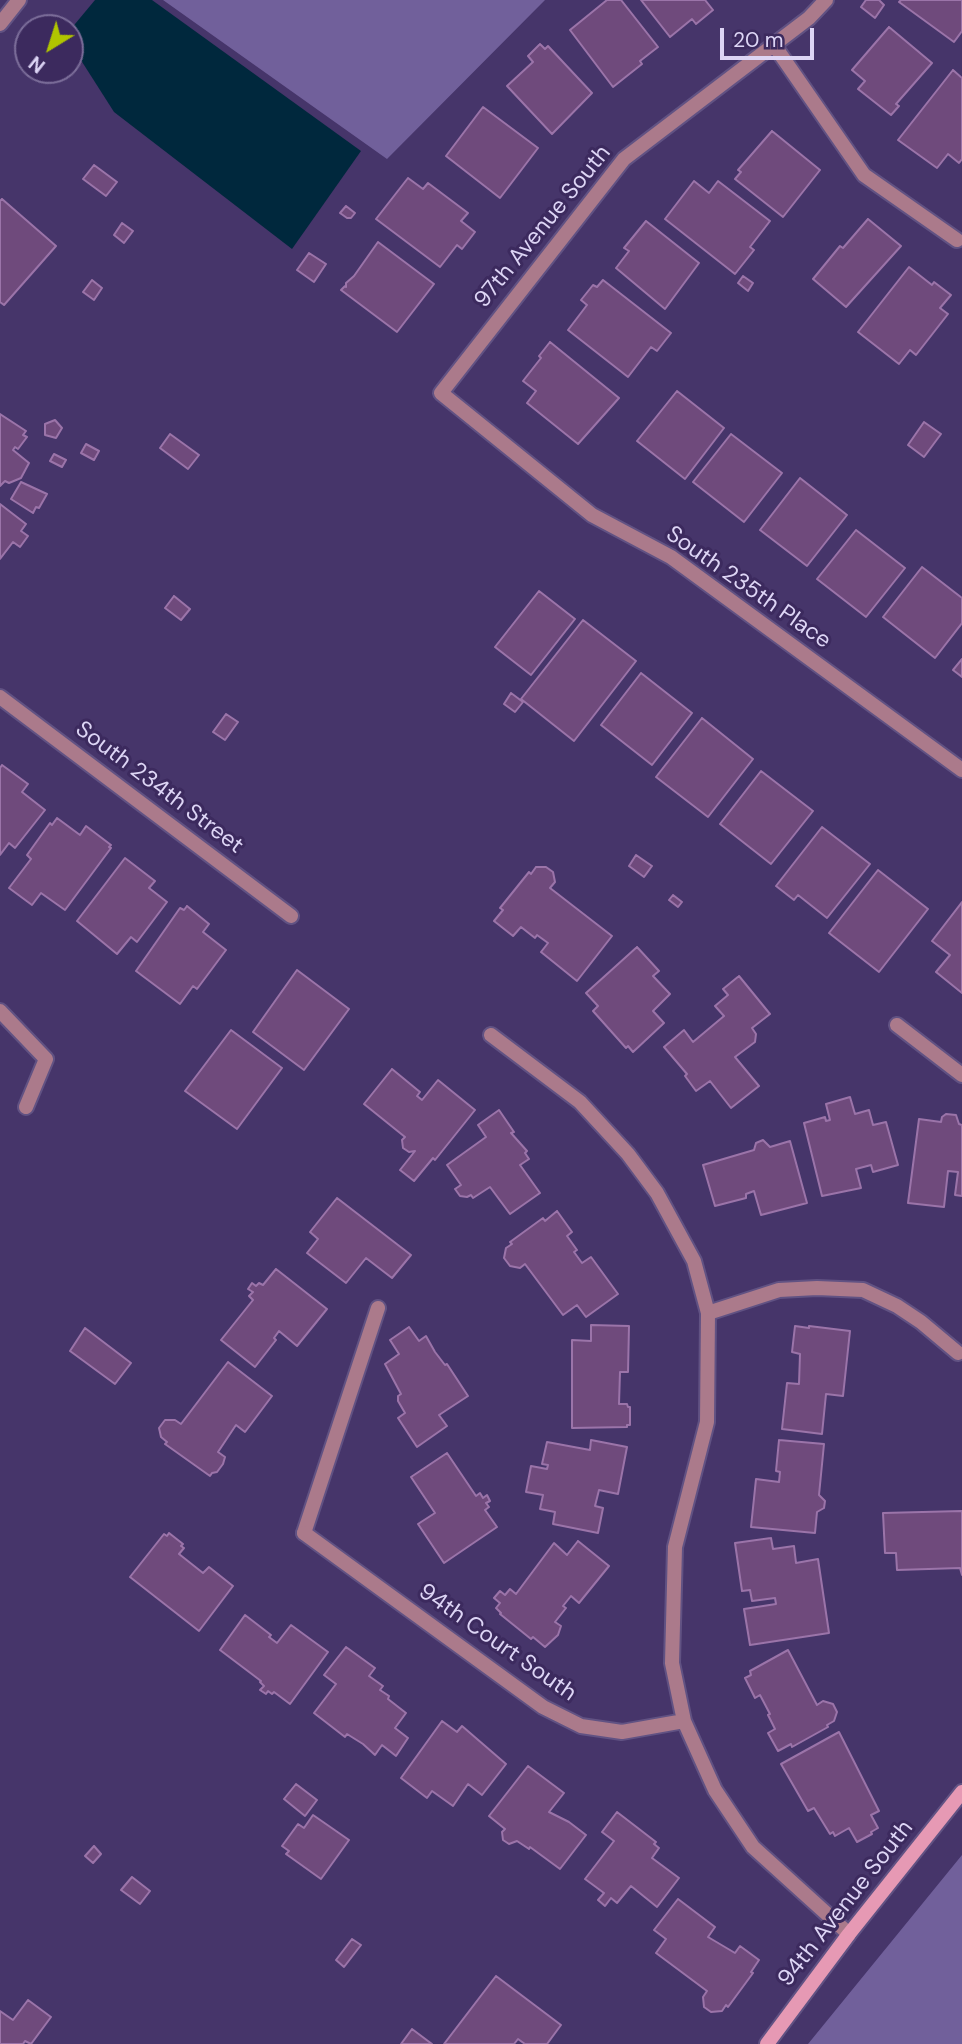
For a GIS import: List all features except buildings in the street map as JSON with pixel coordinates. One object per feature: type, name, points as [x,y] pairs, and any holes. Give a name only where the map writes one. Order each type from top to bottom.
[{"type":"street","points":[[0,24],[19,0]]},
{"type":"street","name":"97th Avenue South","points":[[442,393],[624,159],[809,18],[826,0]]},
{"type":"street","points":[[774,45],[864,175],[957,240]]},
{"type":"street","name":"South 235th Place","points":[[442,393],[593,514],[671,557],[962,770]]},
{"type":"street","name":"South 234th Street","points":[[0,697],[291,916]]},
{"type":"street","points":[[0,1012],[46,1059],[26,1107]]},
{"type":"street","points":[[897,1025],[962,1075]]},
{"type":"street","points":[[491,1035],[580,1102],[628,1154],[657,1193],[694,1261],[708,1313],[707,1422],[675,1547],[672,1663],[684,1721],[715,1790],[753,1847],[849,1934]]},
{"type":"street","points":[[708,1313],[779,1290],[863,1290],[897,1306],[958,1353]]},
{"type":"street","name":"94th Court South","points":[[378,1308],[304,1533],[543,1707],[580,1726],[622,1732],[684,1721]]},
{"type":"street","name":"94th Avenue South","points":[[767,2044],[849,1934],[962,1793]]},
{"type":"shaded area","points":[[163,0],[545,0],[387,159]]},
{"type":"shaded area","points":[[962,1855],[962,2044],[808,2044]]},
{"type":"water","points":[[95,0],[152,0],[361,151],[292,249],[114,112],[84,65],[83,14]]}]
